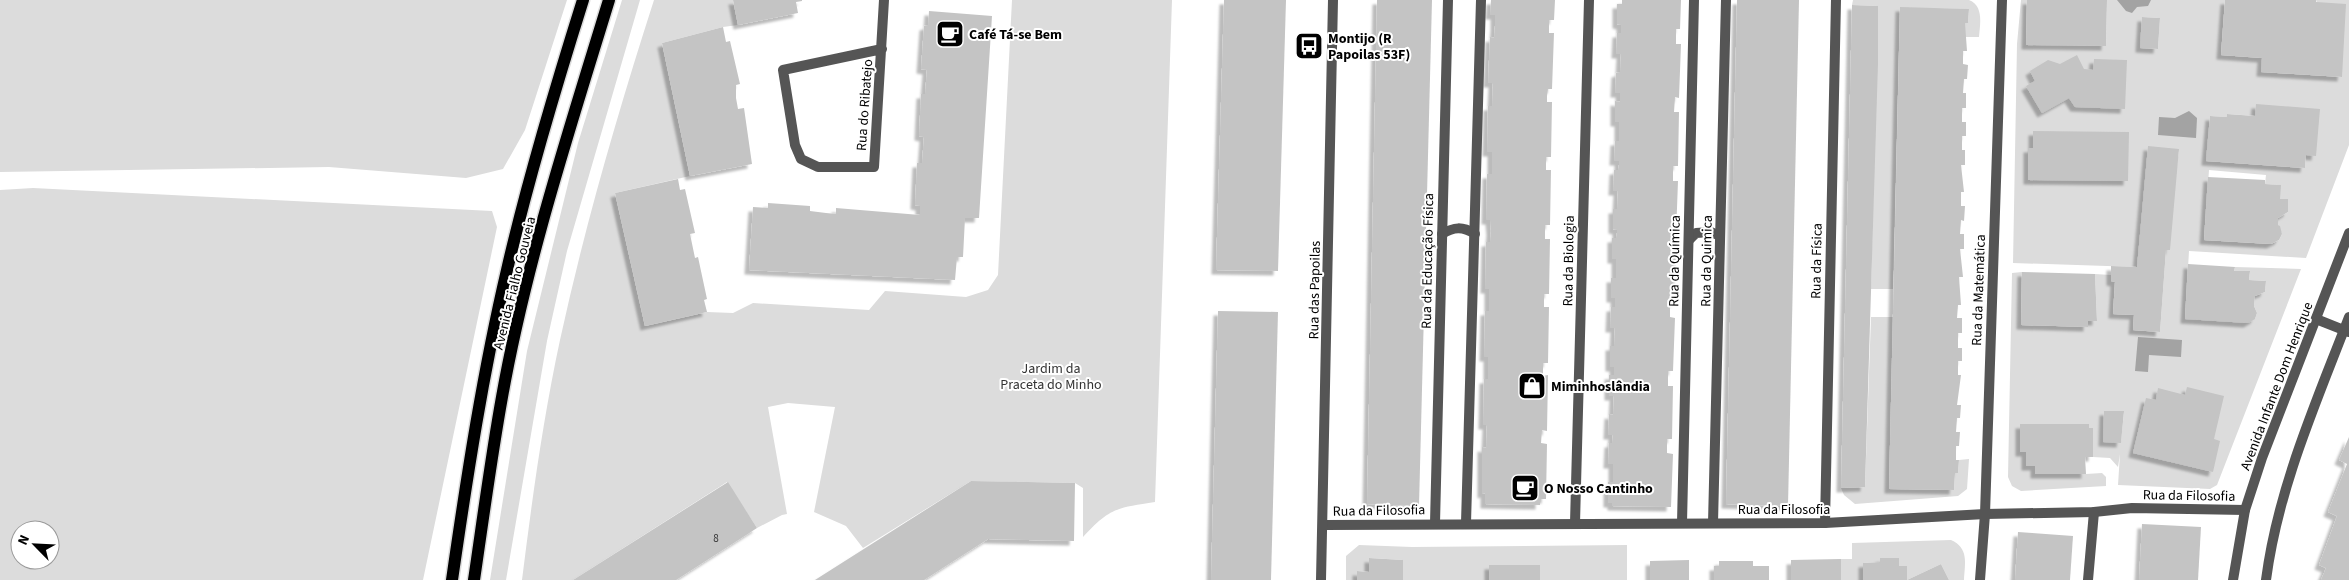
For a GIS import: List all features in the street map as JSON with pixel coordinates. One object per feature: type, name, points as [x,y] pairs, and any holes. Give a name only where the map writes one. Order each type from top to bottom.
[{"type":"main road","name":"Avenida Fialho Gouveia","points":[[452,580],[474,433],[507,270],[558,81],[584,0]]},
{"type":"main road","name":"Avenida Fialho Gouveia","points":[[474,580],[502,396],[527,286],[555,177],[609,0]]},
{"type":"street","name":"Rua do Ribatejo","points":[[882,49],[783,70],[795,145],[801,159],[818,167],[874,167],[882,49],[884,0]]},
{"type":"street","name":"Rua das Papoilas","points":[[1321,580],[1334,0]]},
{"type":"street","name":"Rua da Educação Física","points":[[1434,524],[1448,0]]},
{"type":"street","points":[[1466,523],[1481,0]]},
{"type":"street","name":"Rua da Biologia","points":[[1575,523],[1589,0]]},
{"type":"street","name":"Rua da Química","points":[[1682,523],[1694,0]]},
{"type":"street","name":"Rua da Quimica","points":[[1713,523],[1726,0]]},
{"type":"street","name":"Rua da Física","points":[[1824,523],[1836,0]]},
{"type":"street","name":"Rua da Matemática","points":[[1980,580],[2002,0]]},
{"type":"street","points":[[1442,234],[1454,227],[1467,229],[1475,234]]},
{"type":"street","points":[[1689,240],[1696,232],[1711,232],[1720,236]]},
{"type":"street","name":"Avenida Infante Dom Henrique","points":[[2233,580],[2245,510],[2262,458],[2349,233]]},
{"type":"street","points":[[2266,580],[2278,515],[2296,455],[2346,331],[2349,317]]},
{"type":"street","points":[[2316,319],[2346,331]]},
{"type":"street","name":"Rua da Filosofia","points":[[1323,525],[1824,523],[1984,514],[2094,512],[2132,508],[2245,510]]},
{"type":"street","points":[[2088,580],[2094,512]]},
{"type":"green space","points":[[0,0],[567,0],[525,130],[503,169],[466,178],[329,167],[0,172]]},
{"type":"green space","points":[[622,0],[640,0],[567,251],[547,341],[506,580],[490,580],[527,351],[578,143]]},
{"type":"green space","name":"Jardim da Praceta do Minho","points":[[654,0],[733,0],[738,25],[723,27],[662,43],[690,176],[615,193],[645,326],[707,312],[733,313],[753,303],[869,310],[885,291],[966,297],[988,290],[998,275],[1012,0],[1172,0],[1155,502],[1114,511],[1100,520],[1083,537],[1083,488],[1075,483],[971,481],[863,548],[846,526],[814,512],[835,407],[788,403],[768,407],[787,514],[757,528],[727,482],[573,580],[522,580],[543,430],[570,297],[603,169]]},
{"type":"green space","points":[[1853,0],[1969,0],[1977,6],[1980,16],[1979,37],[1964,37],[1969,9],[1900,8],[1893,289],[1871,289],[1878,6],[1852,5]]},
{"type":"green space","points":[[2021,0],[2027,0],[2026,44],[2106,46],[2107,0],[2225,0],[2221,55],[2262,58],[2262,72],[2341,77],[2316,0],[2349,0],[2349,145],[2306,258],[2189,251],[2185,319],[2255,319],[2257,313],[2254,306],[2255,296],[2265,292],[2266,281],[2249,280],[2250,272],[2234,271],[2235,267],[2301,269],[2217,485],[2210,489],[2118,485],[2120,454],[2118,467],[2110,458],[2093,457],[2093,429],[2020,452],[2026,452],[2035,466],[2086,474],[2102,473],[2106,477],[2106,486],[2021,491],[2012,486],[2008,477],[2012,273],[2022,272],[2021,325],[2088,327],[2088,321],[2097,321],[2095,274],[2111,275],[2111,281],[2115,282],[2113,314],[2134,315],[2133,330],[2160,332],[2166,250],[2179,150],[2137,267],[2013,263],[2017,44]],"holes":[[[2142,17],[2160,18],[2158,49],[2141,48]],[[2228,114],[2255,116],[2306,155],[2305,168],[2207,161],[2210,116],[2227,117]],[[2209,170],[2266,175],[2265,184],[2280,185],[2280,199],[2288,200],[2288,212],[2278,218],[2278,225],[2282,234],[2279,240],[2271,244],[2204,240]],[[2124,412],[2121,442],[2104,442]]]},
{"type":"green space","points":[[33,188],[492,211],[497,227],[423,580],[0,580],[0,190]]},
{"type":"green space","points":[[1871,317],[1893,317],[1889,489],[1954,490],[1955,473],[1958,473],[1959,460],[1969,459],[1967,489],[1958,496],[1855,504],[1844,495],[1841,488],[1865,487]]},
{"type":"green space","points":[[1951,540],[1961,547],[1965,557],[1964,580],[1949,580],[1941,564],[1907,580],[1907,566],[1899,566],[1899,558],[1881,558],[1880,562],[1863,563],[1863,580],[1841,580],[1841,559],[1852,559],[1852,543]]},
{"type":"green space","points":[[1359,545],[1412,547],[1627,545],[1627,580],[1540,580],[1539,565],[1489,565],[1489,580],[1403,580],[1403,560],[1370,558],[1369,572],[1357,571],[1357,580],[1346,580],[1346,556]]},
{"type":"shaded area","points":[[2117,0],[2151,0],[2148,6],[2137,7],[2132,13],[2126,11]]},
{"type":"shaded area","points":[[2189,111],[2197,118],[2196,138],[2158,135],[2159,117],[2175,118]]},
{"type":"shaded area","points":[[2138,337],[2182,340],[2181,357],[2149,355],[2148,372],[2135,371]]},
{"type":"building","points":[[733,0],[802,1],[796,2],[798,13],[738,25]]},
{"type":"building","points":[[1224,0],[1286,0],[1278,271],[1216,270]]},
{"type":"building","points":[[1377,0],[1432,0],[1419,506],[1367,504]]},
{"type":"building","points":[[1491,0],[1555,0],[1554,20],[1549,20],[1549,33],[1554,33],[1552,89],[1548,89],[1547,96],[1547,102],[1552,102],[1551,157],[1546,157],[1546,170],[1551,170],[1550,225],[1545,225],[1545,239],[1550,239],[1549,294],[1544,294],[1544,307],[1549,307],[1548,363],[1543,363],[1543,376],[1548,375],[1547,431],[1542,430],[1541,443],[1547,444],[1546,499],[1540,499],[1540,505],[1485,504],[1485,493],[1482,494],[1482,447],[1486,448],[1487,425],[1483,425],[1484,379],[1488,379],[1488,357],[1484,357],[1485,311],[1489,311],[1489,289],[1485,289],[1486,242],[1490,242],[1491,231],[1490,220],[1486,220],[1487,174],[1492,174],[1492,152],[1487,152],[1488,106],[1492,106],[1493,83],[1488,83],[1490,37],[1494,38],[1495,26],[1495,15],[1490,15]]},
{"type":"building","points":[[1622,0],[1681,0],[1680,29],[1676,29],[1676,44],[1681,44],[1679,98],[1675,97],[1674,112],[1679,112],[1678,166],[1673,166],[1673,181],[1678,181],[1676,235],[1671,235],[1670,249],[1676,249],[1675,303],[1670,303],[1670,317],[1675,318],[1673,371],[1668,371],[1668,386],[1673,386],[1672,439],[1667,439],[1667,453],[1673,454],[1671,507],[1612,506],[1612,503],[1608,503],[1608,482],[1613,482],[1613,464],[1608,464],[1609,443],[1612,443],[1613,435],[1608,435],[1609,414],[1613,415],[1614,396],[1609,396],[1609,375],[1614,375],[1614,367],[1610,367],[1610,346],[1614,346],[1615,328],[1610,328],[1611,307],[1615,307],[1615,298],[1611,298],[1611,278],[1616,278],[1616,259],[1612,259],[1612,238],[1616,238],[1617,233],[1617,230],[1613,229],[1613,209],[1617,209],[1618,191],[1613,191],[1614,170],[1618,170],[1619,165],[1619,161],[1614,161],[1615,141],[1619,141],[1619,122],[1615,122],[1615,101],[1620,102],[1620,93],[1615,93],[1616,73],[1620,72],[1621,54],[1616,54],[1617,33],[1621,33],[1621,25],[1617,24],[1617,4],[1622,4]]},
{"type":"building","points":[[1737,0],[1799,0],[1788,506],[1726,504]]},
{"type":"building","points":[[2027,0],[2107,0],[2106,46],[2026,45]]},
{"type":"building","points":[[2225,0],[2316,0],[2316,2],[2346,4],[2342,77],[2261,72],[2262,58],[2221,55]]},
{"type":"building","points":[[1852,5],[1878,6],[1878,63],[1865,487],[1841,488]]},
{"type":"building","points":[[1900,7],[1969,9],[1968,23],[1965,23],[1967,51],[1963,51],[1963,64],[1968,65],[1963,93],[1966,93],[1966,108],[1962,108],[1962,122],[1966,122],[1966,136],[1962,136],[1962,150],[1965,150],[1965,165],[1961,165],[1964,192],[1961,192],[1961,206],[1965,206],[1964,221],[1961,220],[1960,234],[1964,234],[1964,249],[1960,249],[1963,277],[1959,277],[1961,305],[1958,305],[1957,318],[1962,318],[1962,333],[1958,333],[1958,348],[1962,348],[1962,361],[1958,361],[1958,375],[1961,375],[1957,405],[1961,405],[1960,418],[1957,418],[1956,432],[1960,432],[1959,446],[1956,446],[1956,460],[1959,460],[1958,473],[1955,473],[1954,490],[1889,489]]},
{"type":"building","points":[[929,11],[992,16],[979,218],[965,218],[963,257],[957,257],[955,280],[749,270],[753,207],[768,208],[768,203],[810,206],[810,211],[836,214],[836,208],[920,215],[920,206],[915,205],[917,163],[922,163],[924,137],[919,136],[921,94],[925,94],[927,70],[921,69],[924,26],[928,25]]},
{"type":"building","points":[[2142,17],[2160,18],[2158,49],[2140,48]]},
{"type":"building","points":[[723,27],[726,42],[730,41],[740,84],[736,85],[736,98],[738,109],[744,108],[752,164],[690,176],[662,43]]},
{"type":"building","points":[[2077,55],[2084,69],[2093,70],[2094,59],[2127,60],[2125,109],[2075,107],[2069,98],[2042,113],[2026,86],[2035,81],[2030,71],[2048,60],[2060,64]]},
{"type":"building","points":[[2256,104],[2320,109],[2316,156],[2306,155],[2305,168],[2206,161],[2210,116],[2227,117],[2227,114],[2255,116]]},
{"type":"building","points":[[2033,131],[2129,132],[2128,181],[2028,180],[2028,148],[2033,148]]},
{"type":"building","points":[[2148,146],[2179,149],[2170,250],[2166,250],[2160,332],[2133,330],[2134,315],[2113,314],[2115,282],[2111,281],[2111,266],[2137,267]]},
{"type":"building","points":[[2208,177],[2265,180],[2265,184],[2281,185],[2280,199],[2288,199],[2288,212],[2278,218],[2278,225],[2282,234],[2279,240],[2271,244],[2204,240]]},
{"type":"building","points":[[678,179],[680,190],[685,189],[695,233],[690,234],[695,258],[698,257],[707,299],[704,300],[707,312],[645,326],[615,193]]},
{"type":"building","points":[[2188,264],[2235,267],[2234,271],[2250,271],[2249,280],[2266,281],[2265,292],[2255,296],[2254,306],[2257,313],[2255,319],[2248,323],[2185,319]]},
{"type":"building","points":[[2022,272],[2095,274],[2097,321],[2088,321],[2088,327],[2021,325]]},
{"type":"building","points":[[1218,311],[1278,312],[1271,580],[1211,580]]},
{"type":"building","points":[[2187,387],[2224,396],[2214,439],[2220,441],[2213,472],[2133,453],[2146,398],[2156,400],[2158,388],[2185,395]]},
{"type":"building","points":[[2104,411],[2124,411],[2121,443],[2103,442]]},
{"type":"building","points":[[2020,424],[2089,424],[2089,428],[2093,428],[2093,457],[2085,457],[2086,474],[2035,474],[2035,466],[2026,466],[2026,452],[2020,452]]},
{"type":"building","points":[[2349,437],[2349,580],[2321,580],[2326,568],[2319,565],[2337,516],[2328,512],[2347,464],[2339,460]]},
{"type":"building","points":[[971,481],[1075,483],[1074,541],[988,539],[924,580],[815,580]]},
{"type":"building","points":[[728,482],[757,528],[676,580],[573,580]]},
{"type":"building","points":[[2142,524],[2201,527],[2198,580],[2139,580]]},
{"type":"building","points":[[2018,532],[2073,536],[2070,580],[2015,580]]},
{"type":"building","points":[[1369,558],[1403,560],[1403,580],[1357,580],[1357,571],[1369,572]]},
{"type":"building","points":[[1880,558],[1899,558],[1899,566],[1907,566],[1907,580],[1863,580],[1863,563],[1880,562]]},
{"type":"building","points":[[1841,559],[1841,580],[1791,580],[1791,560]]},
{"type":"building","points":[[1689,560],[1689,580],[1650,580],[1650,561]]},
{"type":"building","points":[[1719,561],[1753,561],[1753,566],[1769,566],[1769,580],[1714,580],[1714,566],[1719,566]]},
{"type":"building","points":[[1941,564],[1949,580],[1907,580]]},
{"type":"building","points":[[1489,565],[1540,565],[1540,580],[1489,580]]},
{"type":"place","name":"Café Tá-se Bem","points":[[950,34]]},
{"type":"place","name":"Montijo (R Papoilas 53F)","points":[[1309,46]]},
{"type":"place","name":"Miminhoslândia","points":[[1532,386]]},
{"type":"place","name":"O Nosso Cantinho","points":[[1525,488]]}]
